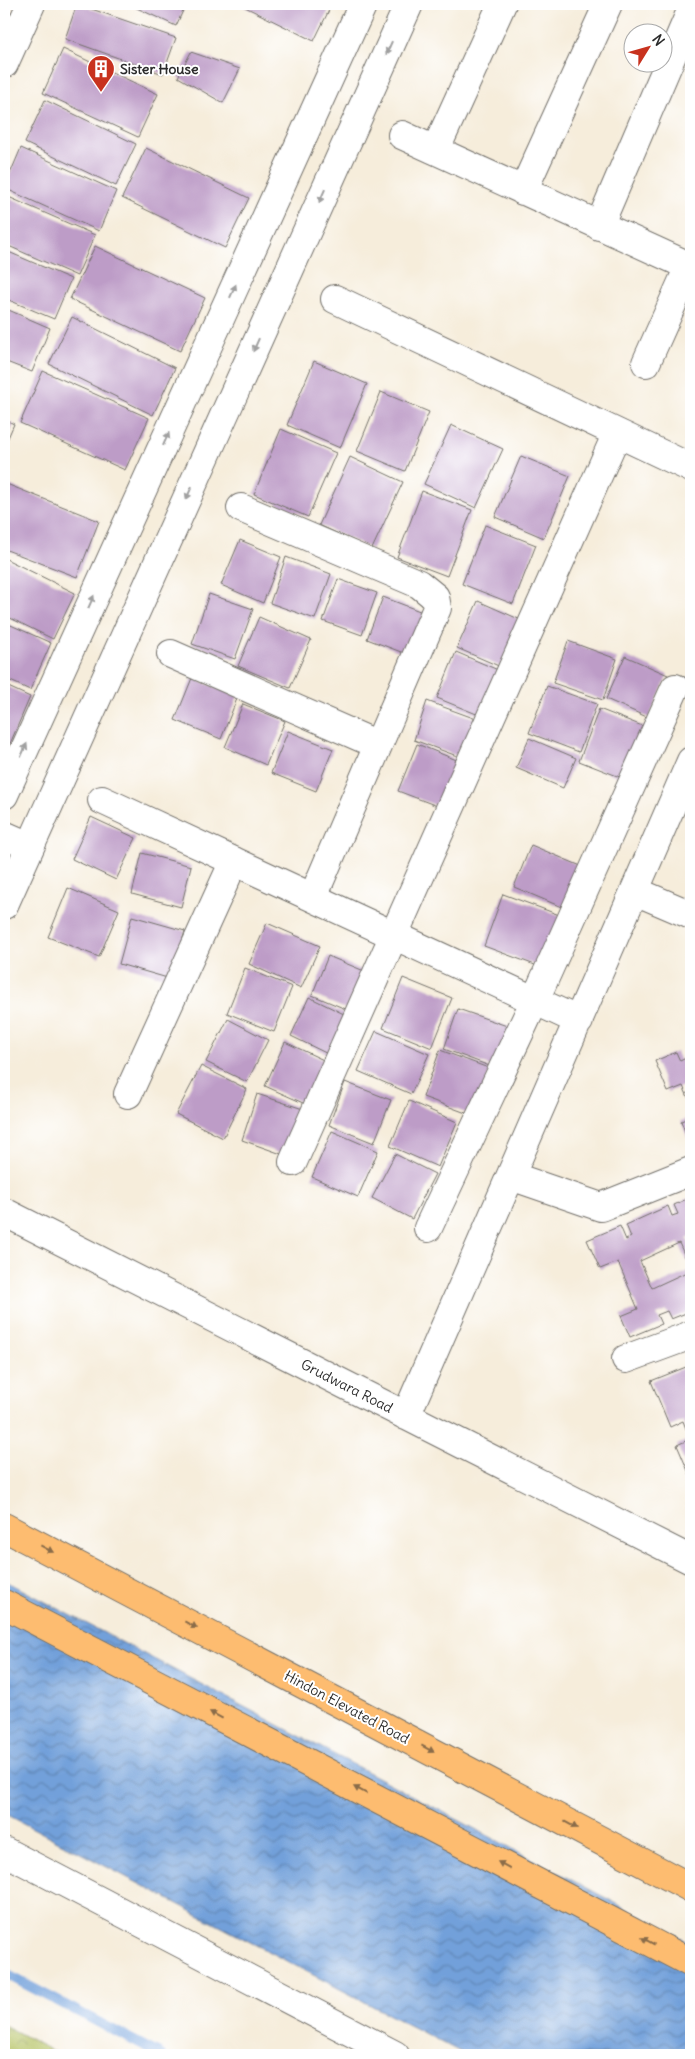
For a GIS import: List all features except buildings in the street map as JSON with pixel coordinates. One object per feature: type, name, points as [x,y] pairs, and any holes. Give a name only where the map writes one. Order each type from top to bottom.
[{"type":"highway","name":"Hindon Elevated Road","points":[[4,1526],[691,1888]]},
{"type":"highway","points":[[4,1604],[691,1964]]},
{"type":"street","points":[[4,795],[363,4]]},
{"type":"street","points":[[4,905],[409,4]]},
{"type":"street","points":[[436,149],[502,4]]},
{"type":"street","points":[[523,191],[608,4]]},
{"type":"street","points":[[599,226],[691,11]]},
{"type":"street","points":[[4,64],[18,18]]},
{"type":"street","points":[[402,135],[436,149],[599,226],[691,265],[646,363]]},
{"type":"street","points":[[335,299],[691,468]]},
{"type":"street","points":[[293,1162],[617,433]]},
{"type":"street","points":[[241,508],[419,584],[435,597],[437,608],[312,898]]},
{"type":"street","points":[[171,654],[378,745]]},
{"type":"street","points":[[428,1228],[535,1000],[675,688]]},
{"type":"street","points":[[406,1416],[691,761]]},
{"type":"street","points":[[102,800],[579,1021]]},
{"type":"street","points":[[4,836],[29,846]]},
{"type":"street","points":[[128,1094],[234,861]]},
{"type":"street","points":[[635,891],[691,914]]},
{"type":"street","points":[[511,1176],[601,1207],[691,1171]]},
{"type":"street","name":"Grudwara Road","points":[[4,1212],[691,1560]]},
{"type":"street","points":[[626,1359],[691,1335]]},
{"type":"street","points":[[4,1851],[395,2055]]},
{"type":"green space","points":[[4,2025],[60,2055],[4,2055]]},
{"type":"water","points":[[4,1580],[691,1943],[691,2055],[466,2055],[4,1813]]},
{"type":"waterway","points":[[4,1973],[161,2055]]},
{"type":"place","name":"Sister House","points":[[101,93]]}]
